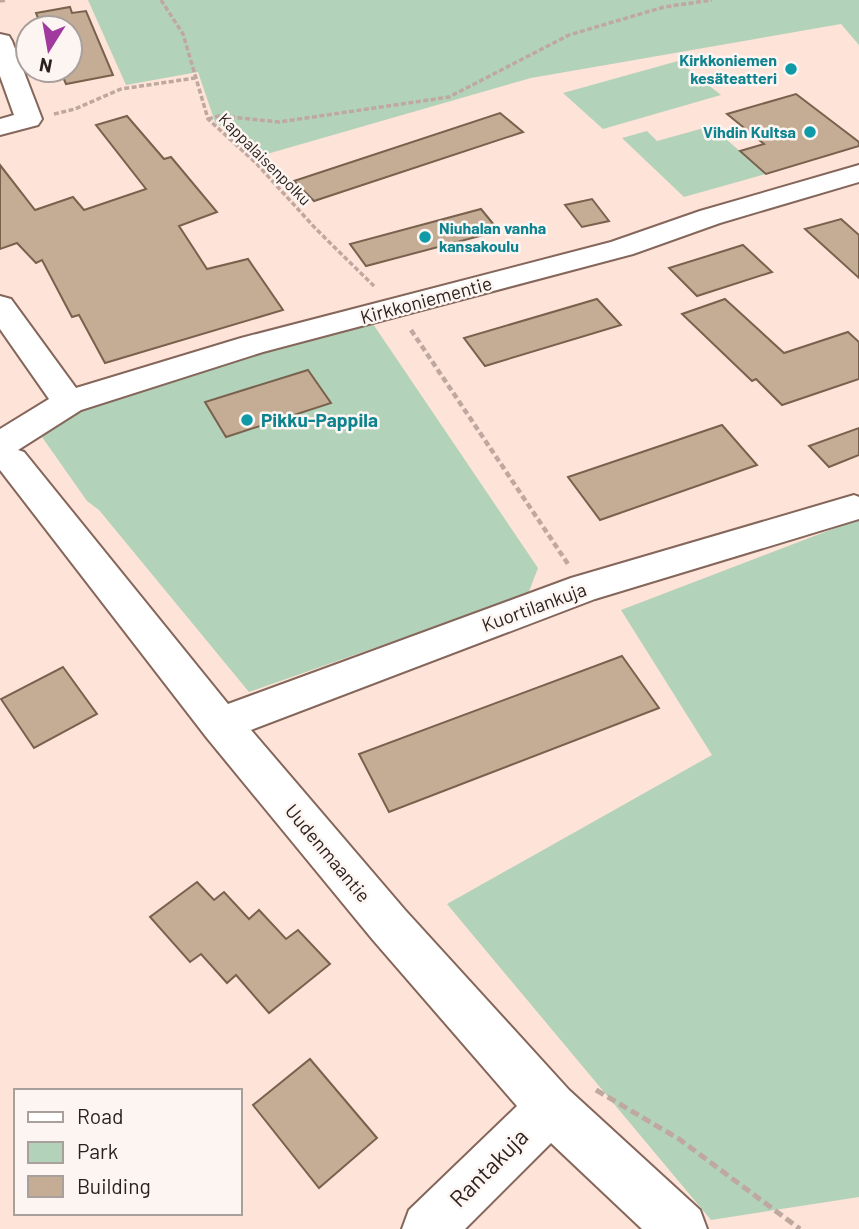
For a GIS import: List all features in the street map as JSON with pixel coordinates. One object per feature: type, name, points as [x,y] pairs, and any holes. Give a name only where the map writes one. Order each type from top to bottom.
[{"type":"street","points":[[0,41],[29,119],[0,127]]},
{"type":"street","name":"Kirkkoniementie","points":[[0,445],[69,402],[253,345],[622,248],[710,217],[859,173]]},
{"type":"street","points":[[0,306],[69,402]]},
{"type":"street","name":"Uudenmaantie","points":[[0,456],[12,461],[222,726],[389,925],[570,1097],[681,1229]]},
{"type":"street","name":"Kuortilankuja","points":[[222,726],[247,713],[584,588],[854,508]]},
{"type":"street","name":"Rantakuja","points":[[428,1229],[570,1097]]},
{"type":"path","points":[[0,1],[6,0]]},
{"type":"path","name":"Kappalaisenpolku","points":[[161,0],[183,34],[208,119],[256,163],[316,229],[396,308],[507,468],[584,588]]},
{"type":"path","points":[[208,119],[219,116],[279,122],[449,97],[569,36],[664,6],[712,0]]},
{"type":"path","points":[[29,119],[75,109],[121,89],[195,78]]},
{"type":"path","points":[[570,1097],[679,1139],[800,1229]]},
{"type":"green space","points":[[88,0],[859,0],[859,45],[841,24],[531,78],[260,156],[215,122],[198,72],[126,85]]},
{"type":"green space","points":[[678,61],[721,95],[603,129],[563,93]]},
{"type":"green space","points":[[711,126],[766,174],[684,197],[622,138],[647,131],[657,141]]},
{"type":"green space","points":[[371,321],[538,568],[528,594],[249,692],[99,510],[87,501],[42,437],[74,406],[257,349]]},
{"type":"green space","points":[[859,519],[859,1197],[711,1220],[447,904],[712,755],[621,610]]},
{"type":"building","points":[[70,7],[72,13],[86,11],[113,75],[84,81],[84,14],[36,13]]},
{"type":"building","name":"Vihdin Kultsa","points":[[796,94],[859,142],[859,146],[766,174],[740,151],[764,144],[727,114]]},
{"type":"building","points":[[500,113],[523,132],[314,201],[294,181]]},
{"type":"building","points":[[127,116],[164,159],[171,157],[217,212],[179,226],[207,269],[248,259],[283,310],[105,363],[79,315],[72,317],[42,260],[36,263],[17,243],[0,249],[0,165],[35,210],[73,197],[84,210],[146,189],[96,125]]},
{"type":"building","points":[[592,199],[609,221],[582,227],[565,205]]},
{"type":"building","name":"Niuhalan vanha kansakoulu","points":[[481,209],[499,231],[366,266],[350,244]]},
{"type":"building","points":[[841,219],[859,235],[859,278],[805,229]]},
{"type":"building","points":[[743,245],[772,272],[697,296],[669,268]]},
{"type":"building","points":[[597,299],[621,325],[485,366],[464,338]]},
{"type":"building","points":[[725,299],[784,353],[848,332],[859,342],[859,379],[782,405],[756,379],[752,381],[682,314]]},
{"type":"building","name":"Pikku-Pappila","points":[[308,370],[331,403],[226,437],[205,402]]},
{"type":"building","points":[[722,425],[757,465],[600,520],[568,477]]},
{"type":"building","points":[[859,428],[859,455],[829,467],[809,446]]},
{"type":"building","points":[[622,656],[659,708],[389,812],[359,754]]},
{"type":"building","points":[[63,667],[97,714],[34,748],[1,699]]},
{"type":"building","points":[[197,882],[214,900],[224,892],[249,919],[259,910],[286,939],[298,930],[330,964],[269,1013],[236,975],[227,983],[201,954],[190,962],[150,917]]},
{"type":"building","points":[[310,1059],[377,1138],[319,1188],[253,1105]]},
{"type":"place","name":"Kirkkoniemen kesäteatteri","points":[[791,69]]},
{"type":"place","name":"Vihdin Kultsa","points":[[810,132]]},
{"type":"place","name":"Niuhalan vanha kansakoulu","points":[[425,237]]},
{"type":"place","name":"Pikku-Pappila","points":[[247,420]]}]
